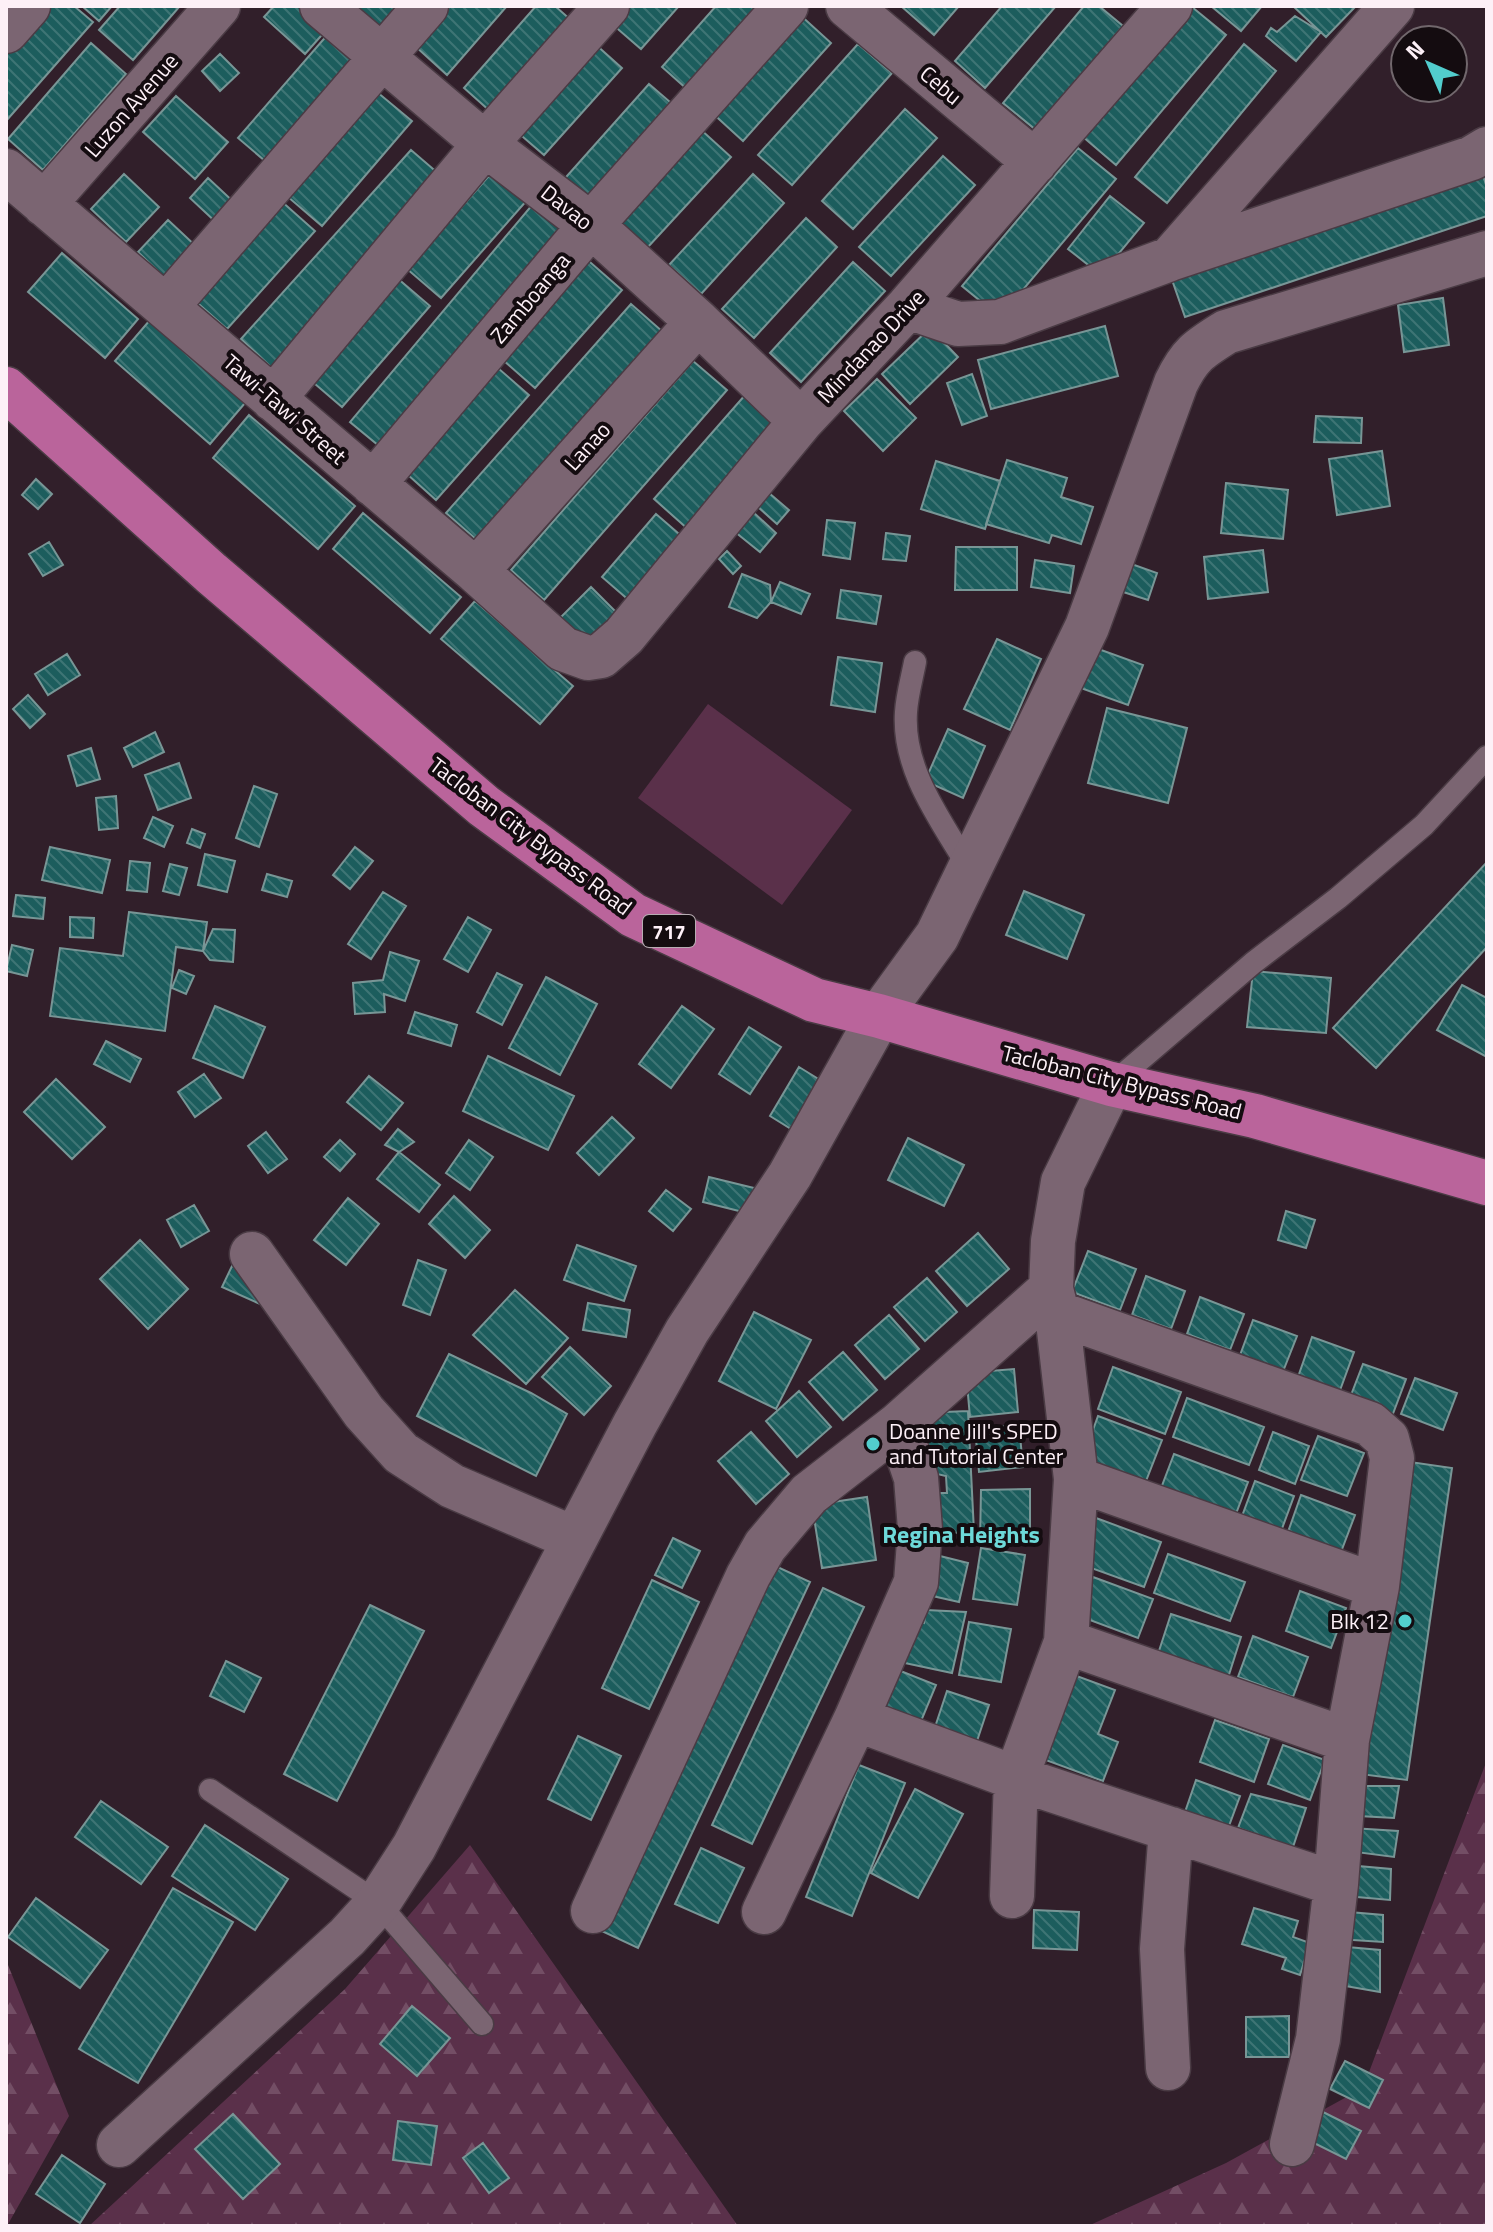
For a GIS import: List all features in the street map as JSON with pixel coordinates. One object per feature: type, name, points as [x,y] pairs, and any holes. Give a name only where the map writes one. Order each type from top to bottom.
[{"type":"highway","name":"Tacloban City Bypass Road","points":[[6,389],[211,573],[484,806],[633,915],[814,1000],[1111,1084],[1255,1116],[1487,1183]]},
{"type":"street","points":[[6,31],[28,6]]},
{"type":"street","name":"Luzon Avenue","points":[[44,204],[218,6]]},
{"type":"street","name":"Davao","points":[[322,6],[485,144],[591,225],[801,421]]},
{"type":"street","points":[[166,307],[426,6]]},
{"type":"street","points":[[273,399],[485,144],[607,6]]},
{"type":"street","name":"Zamboanga","points":[[373,484],[591,225],[786,6]]},
{"type":"street","name":"Cebu","points":[[848,6],[1035,162]]},
{"type":"street","name":"Mindanao Drive","points":[[563,649],[588,658],[601,656],[624,636],[801,421],[908,307],[1170,6]]},
{"type":"street","points":[[1170,259],[1392,6]]},
{"type":"street","points":[[908,307],[958,324],[1000,322],[1170,259],[1472,158],[1487,149]]},
{"type":"street","name":"Tawi-Tawi Street","points":[[6,171],[476,571],[563,649]]},
{"type":"street","points":[[119,2145],[347,1937],[378,1903],[414,1847],[635,1424],[687,1331],[790,1175],[879,1016],[937,936],[1087,627],[1176,383],[1187,361],[1201,347],[1226,332],[1487,253]]},
{"type":"street","name":"Lanao","points":[[476,571],[698,322]]},
{"type":"street","points":[[1012,1896],[1016,1778],[1066,1642],[1076,1479],[1054,1301],[1053,1241],[1063,1182],[1111,1084]]},
{"type":"street","points":[[252,1254],[364,1412],[401,1453],[452,1486],[575,1539]]},
{"type":"street","points":[[593,1911],[748,1576],[765,1546],[809,1494],[1054,1301]]},
{"type":"street","points":[[1054,1301],[1370,1424],[1387,1439],[1392,1458],[1377,1586],[1347,1740],[1336,1884],[1318,2039],[1292,2144]]},
{"type":"street","points":[[764,1912],[856,1719],[916,1582],[920,1529],[916,1478],[898,1425]]},
{"type":"street","points":[[1076,1479],[1377,1586]]},
{"type":"street","points":[[1066,1642],[1347,1740]]},
{"type":"street","points":[[856,1719],[1016,1778],[1336,1884]]},
{"type":"street","points":[[1168,2068],[1162,1949],[1171,1829]]},
{"type":"lane","points":[[915,662],[906,712],[908,747],[919,782],[969,868]]},
{"type":"lane","points":[[1111,1084],[1253,963],[1338,898],[1424,825],[1487,757]]},
{"type":"lane","points":[[210,1790],[378,1903],[482,2024]]},
{"type":"green space","points":[[708,704],[852,810],[782,905],[638,798]]},
{"type":"green space","points":[[1487,1760],[1487,2226],[1088,2226],[1226,2163],[1363,2088]]},
{"type":"green space","points":[[470,1845],[738,2226],[89,2226],[345,1989]]},
{"type":"green space","points":[[6,1960],[69,2116],[7,2226],[6,2226]]},
{"type":"building","points":[[42,6],[74,6],[93,22],[6,121],[6,47]]},
{"type":"building","points":[[82,6],[112,6],[99,21]]},
{"type":"building","points":[[120,6],[180,6],[133,60],[99,30]]},
{"type":"building","points":[[274,6],[303,6],[328,28],[305,54],[264,17]]},
{"type":"building","points":[[353,6],[409,6],[386,33]]},
{"type":"building","points":[[450,6],[507,6],[447,75],[415,46]]},
{"type":"building","points":[[536,6],[555,6],[572,21],[491,112],[464,88]]},
{"type":"building","points":[[628,6],[679,6],[641,49],[612,24]]},
{"type":"building","points":[[716,6],[762,6],[688,90],[662,67]]},
{"type":"building","points":[[901,6],[959,6],[934,35]]},
{"type":"building","points":[[1002,6],[1056,6],[985,88],[955,61]]},
{"type":"building","points":[[1084,6],[1099,6],[1123,26],[1036,130],[1003,103]]},
{"type":"building","points":[[1211,6],[1262,6],[1241,31]]},
{"type":"building","points":[[1293,6],[1356,6],[1326,37]]},
{"type":"building","points":[[1192,7],[1226,35],[1116,165],[1083,137]]},
{"type":"building","points":[[798,13],[831,43],[743,141],[710,111]]},
{"type":"building","points":[[1295,16],[1321,32],[1296,61],[1266,36],[1271,28],[1277,32]]},
{"type":"building","points":[[329,33],[362,62],[271,166],[238,138]]},
{"type":"building","points":[[91,43],[126,74],[43,170],[8,139]]},
{"type":"building","points":[[594,43],[622,68],[544,155],[516,131]]},
{"type":"building","points":[[858,44],[892,73],[792,185],[758,155]]},
{"type":"building","points":[[1244,44],[1276,71],[1167,203],[1135,177]]},
{"type":"building","points":[[220,54],[239,73],[220,91],[202,71]]},
{"type":"building","points":[[649,84],[677,108],[587,210],[559,185]]},
{"type":"building","points":[[377,92],[412,121],[322,226],[288,197]]},
{"type":"building","points":[[176,96],[228,142],[195,179],[143,132]]},
{"type":"building","points":[[905,109],[937,138],[853,229],[822,201]]},
{"type":"building","points":[[699,128],[731,157],[647,248],[616,219]]},
{"type":"building","points":[[1078,148],[1116,179],[1000,317],[962,286]]},
{"type":"building","points":[[411,150],[446,180],[275,371],[241,339]]},
{"type":"building","points":[[943,156],[975,185],[891,276],[859,247]]},
{"type":"building","points":[[1481,169],[1487,188],[1487,216],[1185,317],[1170,274]]},
{"type":"building","points":[[494,170],[528,199],[441,298],[407,269]]},
{"type":"building","points":[[124,174],[159,207],[126,242],[91,209]]},
{"type":"building","points":[[753,174],[784,203],[701,294],[669,265]]},
{"type":"building","points":[[208,178],[238,206],[220,226],[190,198]]},
{"type":"building","points":[[1110,196],[1144,223],[1101,275],[1068,249]]},
{"type":"building","points":[[280,200],[315,231],[227,329],[192,298]]},
{"type":"building","points":[[533,204],[566,233],[384,450],[350,422]]},
{"type":"building","points":[[806,218],[837,247],[754,338],[722,309]]},
{"type":"building","points":[[168,220],[199,249],[168,281],[138,252]]},
{"type":"building","points":[[62,253],[138,319],[105,358],[28,292]]},
{"type":"building","points":[[583,256],[622,290],[535,388],[496,354]]},
{"type":"building","points":[[853,262],[885,291],[801,382],[770,353]]},
{"type":"building","points":[[396,277],[430,306],[342,407],[308,378]]},
{"type":"building","points":[[1443,298],[1449,345],[1404,352],[1398,305]]},
{"type":"building","points":[[631,304],[671,339],[485,547],[446,513]]},
{"type":"building","points":[[150,320],[245,403],[210,444],[115,361]]},
{"type":"building","points":[[1105,326],[1118,376],[991,409],[978,360]]},
{"type":"building","points":[[930,328],[958,357],[910,404],[882,374]]},
{"type":"building","points":[[693,361],[727,390],[544,600],[511,570]]},
{"type":"building","points":[[491,362],[529,395],[436,500],[398,466]]},
{"type":"building","points":[[972,374],[987,416],[962,425],[947,383]]},
{"type":"building","points":[[877,379],[916,418],[883,451],[844,411]]},
{"type":"building","points":[[746,394],[781,424],[689,530],[654,499]]},
{"type":"building","points":[[249,415],[355,506],[318,549],[213,458]]},
{"type":"building","points":[[1316,416],[1362,418],[1361,443],[1314,442]]},
{"type":"building","points":[[1382,451],[1390,506],[1337,515],[1329,459]]},
{"type":"building","points":[[1007,460],[1067,478],[1061,497],[1093,507],[1081,544],[1052,535],[1049,543],[986,524]]},
{"type":"building","points":[[936,461],[1000,481],[985,529],[921,509]]},
{"type":"building","points":[[36,479],[52,494],[38,509],[22,495]]},
{"type":"building","points":[[1226,483],[1288,490],[1283,539],[1221,533]]},
{"type":"building","points":[[769,493],[789,510],[777,524],[758,507]]},
{"type":"building","points":[[753,512],[776,533],[760,552],[735,532]]},
{"type":"building","points":[[363,513],[461,597],[430,633],[333,549]]},
{"type":"building","points":[[656,514],[685,539],[631,602],[602,577]]},
{"type":"building","points":[[827,520],[855,523],[850,559],[823,555]]},
{"type":"building","points":[[886,533],[910,536],[906,561],[883,559]]},
{"type":"building","points":[[49,542],[63,565],[43,576],[29,554]]},
{"type":"building","points":[[956,547],[1017,547],[1017,590],[955,590]]},
{"type":"building","points":[[1263,550],[1268,592],[1208,599],[1204,557]]},
{"type":"building","points":[[727,551],[741,566],[733,574],[719,559]]},
{"type":"building","points":[[1035,560],[1074,566],[1070,593],[1031,587]]},
{"type":"building","points":[[1123,561],[1157,573],[1148,600],[1114,589]]},
{"type":"building","points":[[742,574],[770,585],[771,602],[757,618],[729,607]]},
{"type":"building","points":[[780,582],[810,594],[801,614],[771,602]]},
{"type":"building","points":[[591,587],[621,617],[588,649],[559,619]]},
{"type":"building","points":[[841,590],[881,596],[876,624],[837,618]]},
{"type":"building","points":[[475,601],[573,686],[540,724],[441,639]]},
{"type":"building","points":[[997,639],[1041,659],[1010,730],[964,709]]},
{"type":"building","points":[[1090,646],[1143,665],[1128,705],[1075,686]]},
{"type":"building","points":[[67,654],[80,675],[48,695],[35,674]]},
{"type":"building","points":[[838,657],[882,663],[875,712],[831,705]]},
{"type":"building","points":[[28,695],[45,714],[30,728],[13,709]]},
{"type":"building","points":[[1107,708],[1187,728],[1168,803],[1088,783]]},
{"type":"building","points":[[948,729],[985,746],[963,798],[925,781]]},
{"type":"building","points":[[155,732],[164,752],[133,767],[124,748]]},
{"type":"building","points":[[91,748],[100,779],[77,786],[68,756]]},
{"type":"building","points":[[179,763],[191,798],[158,810],[145,775]]},
{"type":"building","points":[[254,786],[277,794],[259,847],[236,838]]},
{"type":"building","points":[[116,796],[118,828],[99,830],[96,798]]},
{"type":"building","points":[[153,817],[173,826],[164,847],[144,838]]},
{"type":"building","points":[[192,829],[205,834],[200,848],[187,843]]},
{"type":"building","points":[[50,847],[110,860],[102,893],[42,880]]},
{"type":"building","points":[[355,847],[373,861],[350,889],[333,875]]},
{"type":"building","points":[[205,854],[235,861],[227,892],[198,885]]},
{"type":"building","points":[[130,861],[150,863],[147,892],[127,890]]},
{"type":"building","points":[[1487,862],[1487,947],[1376,1068],[1333,1028]]},
{"type":"building","points":[[170,864],[187,868],[179,895],[163,891]]},
{"type":"building","points":[[267,874],[292,881],[287,897],[262,890]]},
{"type":"building","points":[[1024,891],[1084,915],[1067,959],[1006,935]]},
{"type":"building","points":[[383,892],[406,906],[371,959],[348,944]]},
{"type":"building","points":[[16,895],[45,898],[43,919],[13,916]]},
{"type":"building","points":[[129,912],[207,922],[203,951],[176,947],[165,1031],[50,1016],[60,948],[123,956]]},
{"type":"building","points":[[70,917],[94,918],[93,938],[70,937]]},
{"type":"building","points":[[468,917],[491,930],[468,972],[444,959]]},
{"type":"building","points":[[213,929],[235,930],[233,962],[210,960],[203,951]]},
{"type":"building","points":[[12,945],[33,950],[27,976],[6,971]]},
{"type":"building","points":[[390,952],[419,961],[405,1001],[384,994],[385,1012],[355,1014],[353,983],[383,980]]},
{"type":"building","points":[[179,970],[194,976],[186,994],[172,988]]},
{"type":"building","points":[[1253,971],[1331,978],[1326,1033],[1247,1027]]},
{"type":"building","points":[[497,973],[522,985],[502,1025],[477,1012]]},
{"type":"building","points":[[546,977],[597,1004],[560,1075],[509,1048]]},
{"type":"building","points":[[1462,985],[1487,998],[1487,1057],[1437,1030]]},
{"type":"building","points":[[215,1006],[265,1027],[243,1078],[193,1058]]},
{"type":"building","points":[[682,1006],[714,1029],[671,1088],[639,1064]]},
{"type":"building","points":[[415,1012],[457,1025],[451,1046],[408,1033]]},
{"type":"building","points":[[749,1027],[781,1047],[750,1094],[719,1074]]},
{"type":"building","points":[[106,1041],[141,1059],[130,1082],[94,1064]]},
{"type":"building","points":[[488,1056],[574,1096],[548,1150],[463,1111]]},
{"type":"building","points":[[799,1067],[825,1083],[796,1132],[770,1116]]},
{"type":"building","points":[[204,1074],[221,1098],[195,1117],[178,1092]]},
{"type":"building","points":[[369,1076],[403,1103],[381,1130],[347,1102]]},
{"type":"building","points":[[56,1079],[105,1127],[72,1159],[24,1112]]},
{"type":"building","points":[[612,1117],[634,1138],[599,1175],[577,1153]]},
{"type":"building","points":[[398,1129],[414,1142],[399,1152],[385,1145]]},
{"type":"building","points":[[266,1132],[287,1159],[268,1173],[248,1146]]},
{"type":"building","points":[[908,1138],[964,1165],[944,1206],[888,1180]]},
{"type":"building","points":[[340,1140],[355,1154],[340,1171],[324,1157]]},
{"type":"building","points":[[469,1140],[493,1157],[470,1190],[446,1173]]},
{"type":"building","points":[[399,1152],[440,1185],[419,1212],[377,1179]]},
{"type":"building","points":[[709,1177],[754,1188],[747,1213],[703,1202]]},
{"type":"building","points":[[666,1190],[691,1209],[673,1231],[649,1211]]},
{"type":"building","points":[[454,1196],[490,1230],[465,1258],[429,1224]]},
{"type":"building","points":[[348,1198],[379,1224],[346,1265],[314,1240]]},
{"type":"building","points":[[194,1205],[209,1231],[181,1247],[167,1220]]},
{"type":"building","points":[[1286,1211],[1315,1220],[1306,1248],[1278,1240]]},
{"type":"building","points":[[978,1233],[1009,1269],[967,1306],[936,1271]]},
{"type":"building","points":[[140,1240],[188,1289],[148,1329],[100,1279]]},
{"type":"building","points":[[577,1245],[636,1266],[624,1301],[564,1280]]},
{"type":"building","points":[[1088,1251],[1136,1269],[1120,1310],[1072,1292]]},
{"type":"building","points":[[418,1260],[446,1270],[430,1315],[403,1305]]},
{"type":"building","points":[[232,1266],[269,1283],[260,1304],[222,1287]]},
{"type":"building","points":[[1146,1276],[1185,1291],[1171,1329],[1132,1315]]},
{"type":"building","points":[[927,1278],[957,1312],[925,1341],[894,1307]]},
{"type":"building","points":[[515,1290],[568,1338],[526,1384],[473,1335]]},
{"type":"building","points":[[1200,1297],[1244,1314],[1230,1350],[1187,1334]]},
{"type":"building","points":[[588,1303],[630,1310],[626,1337],[583,1330]]},
{"type":"building","points":[[754,1312],[811,1340],[776,1409],[719,1381]]},
{"type":"building","points":[[889,1315],[919,1349],[885,1379],[855,1345]]},
{"type":"building","points":[[1253,1320],[1297,1336],[1282,1374],[1239,1358]]},
{"type":"building","points":[[1312,1337],[1354,1352],[1339,1393],[1298,1377]]},
{"type":"building","points":[[570,1347],[611,1386],[584,1415],[542,1377]]},
{"type":"building","points":[[843,1352],[877,1390],[843,1420],[809,1382]]},
{"type":"building","points":[[449,1354],[531,1393],[567,1414],[536,1476],[417,1416]]},
{"type":"building","points":[[1363,1364],[1406,1379],[1391,1419],[1348,1403]]},
{"type":"building","points":[[1113,1367],[1181,1392],[1165,1434],[1098,1409]]},
{"type":"building","points":[[1014,1369],[1018,1412],[970,1417],[966,1373]]},
{"type":"building","points":[[1415,1378],[1457,1393],[1443,1430],[1401,1414]]},
{"type":"building","points":[[799,1391],[831,1427],[797,1457],[766,1421]]},
{"type":"building","points":[[1187,1398],[1264,1427],[1249,1465],[1173,1437]]},
{"type":"building","points":[[968,1411],[974,1532],[931,1534],[929,1493],[947,1493],[946,1476],[924,1471],[921,1413]]},
{"type":"building","points":[[1098,1416],[1162,1440],[1146,1481],[1083,1458]]},
{"type":"building","points":[[1019,1425],[1023,1467],[979,1472],[975,1429]]},
{"type":"building","points":[[751,1432],[789,1474],[756,1504],[718,1461]]},
{"type":"building","points":[[1273,1432],[1309,1446],[1295,1484],[1259,1470]]},
{"type":"building","points":[[1318,1436],[1364,1453],[1347,1496],[1301,1480]]},
{"type":"building","points":[[1174,1454],[1248,1482],[1234,1519],[1160,1491]]},
{"type":"building","name":"Blk 12","points":[[1403,1461],[1452,1468],[1407,1780],[1360,1774]]},
{"type":"building","points":[[1255,1481],[1294,1496],[1280,1534],[1241,1519]]},
{"type":"building","points":[[1030,1489],[1030,1542],[980,1542],[981,1490]]},
{"type":"building","points":[[1301,1495],[1355,1515],[1341,1552],[1288,1532]]},
{"type":"building","points":[[867,1497],[876,1560],[822,1568],[812,1505]]},
{"type":"building","points":[[1096,1518],[1161,1542],[1144,1587],[1080,1564]]},
{"type":"building","points":[[673,1538],[700,1551],[682,1588],[655,1575]]},
{"type":"building","points":[[981,1548],[1025,1555],[1017,1605],[973,1599]]},
{"type":"building","points":[[928,1553],[968,1563],[959,1602],[919,1593]]},
{"type":"building","points":[[1168,1554],[1245,1582],[1230,1621],[1154,1593]]},
{"type":"building","points":[[760,1559],[810,1582],[638,1948],[589,1925]]},
{"type":"building","points":[[1093,1577],[1153,1599],[1138,1638],[1079,1616]]},
{"type":"building","points":[[652,1580],[699,1602],[649,1709],[602,1688]]},
{"type":"building","points":[[823,1588],[864,1607],[752,1844],[712,1825]]},
{"type":"building","points":[[1300,1591],[1346,1608],[1331,1648],[1286,1631]]},
{"type":"building","points":[[370,1605],[424,1631],[337,1801],[284,1774]]},
{"type":"building","points":[[926,1610],[966,1612],[952,1673],[900,1662],[910,1619],[924,1623]]},
{"type":"building","points":[[1171,1614],[1241,1637],[1227,1681],[1157,1657]]},
{"type":"building","points":[[969,1622],[1011,1629],[1001,1682],[959,1675]]},
{"type":"building","points":[[1253,1636],[1308,1657],[1293,1697],[1238,1677]]},
{"type":"building","points":[[226,1661],[261,1678],[244,1712],[210,1696]]},
{"type":"building","points":[[893,1668],[936,1685],[919,1726],[877,1708]]},
{"type":"building","points":[[1063,1671],[1115,1690],[1098,1734],[1118,1742],[1103,1781],[1032,1755]]},
{"type":"building","points":[[947,1691],[989,1705],[976,1744],[934,1730]]},
{"type":"building","points":[[1215,1720],[1269,1739],[1254,1782],[1200,1762]]},
{"type":"building","points":[[578,1736],[621,1756],[591,1820],[548,1799]]},
{"type":"building","points":[[1283,1745],[1325,1760],[1310,1800],[1268,1784]]},
{"type":"building","points":[[859,1765],[905,1783],[852,1916],[806,1897]]},
{"type":"building","points":[[1196,1780],[1240,1796],[1226,1834],[1183,1818]]},
{"type":"building","points":[[1360,1786],[1399,1786],[1394,1818],[1359,1816]]},
{"type":"building","points":[[915,1789],[963,1814],[918,1898],[871,1873]]},
{"type":"building","points":[[1251,1794],[1306,1808],[1293,1847],[1238,1828]]},
{"type":"building","points":[[101,1801],[168,1847],[141,1884],[75,1837]]},
{"type":"building","points":[[205,1825],[288,1879],[255,1930],[172,1876]]},
{"type":"building","points":[[1351,1828],[1398,1831],[1394,1857],[1348,1851]]},
{"type":"building","points":[[701,1848],[744,1868],[718,1923],[675,1904]]},
{"type":"building","points":[[1347,1865],[1391,1869],[1390,1900],[1346,1896]]},
{"type":"building","points":[[173,1888],[233,1922],[138,2083],[79,2049]]},
{"type":"building","points":[[36,1898],[108,1950],[80,1988],[8,1937]]},
{"type":"building","points":[[1254,1908],[1298,1921],[1293,1937],[1310,1943],[1300,1975],[1282,1969],[1286,1958],[1242,1944]]},
{"type":"building","points":[[1034,1910],[1079,1912],[1077,1950],[1033,1948]]},
{"type":"building","points":[[1338,1911],[1383,1915],[1383,1942],[1338,1939]]},
{"type":"building","points":[[1336,1946],[1380,1950],[1380,1992],[1328,1983]]},
{"type":"building","points":[[412,2006],[450,2038],[417,2076],[380,2044]]},
{"type":"building","points":[[1289,2016],[1289,2057],[1246,2057],[1246,2017]]},
{"type":"building","points":[[1345,2061],[1383,2080],[1369,2108],[1330,2089]]},
{"type":"building","points":[[1323,2112],[1361,2131],[1346,2159],[1308,2140]]},
{"type":"building","points":[[233,2114],[280,2164],[243,2199],[195,2149]]},
{"type":"building","points":[[398,2121],[437,2126],[431,2165],[393,2160]]},
{"type":"building","points":[[483,2143],[509,2178],[489,2193],[463,2158]]},
{"type":"building","points":[[62,2155],[105,2184],[80,2223],[36,2194]]},
{"type":"place","name":"Doanne Jill's SPED and Tutorial Center","points":[[873,1444]]},
{"type":"place","name":"Blk 12","points":[[1405,1621]]},
{"type":"district","name":"Regina Heights","points":[[961,1534]]}]
